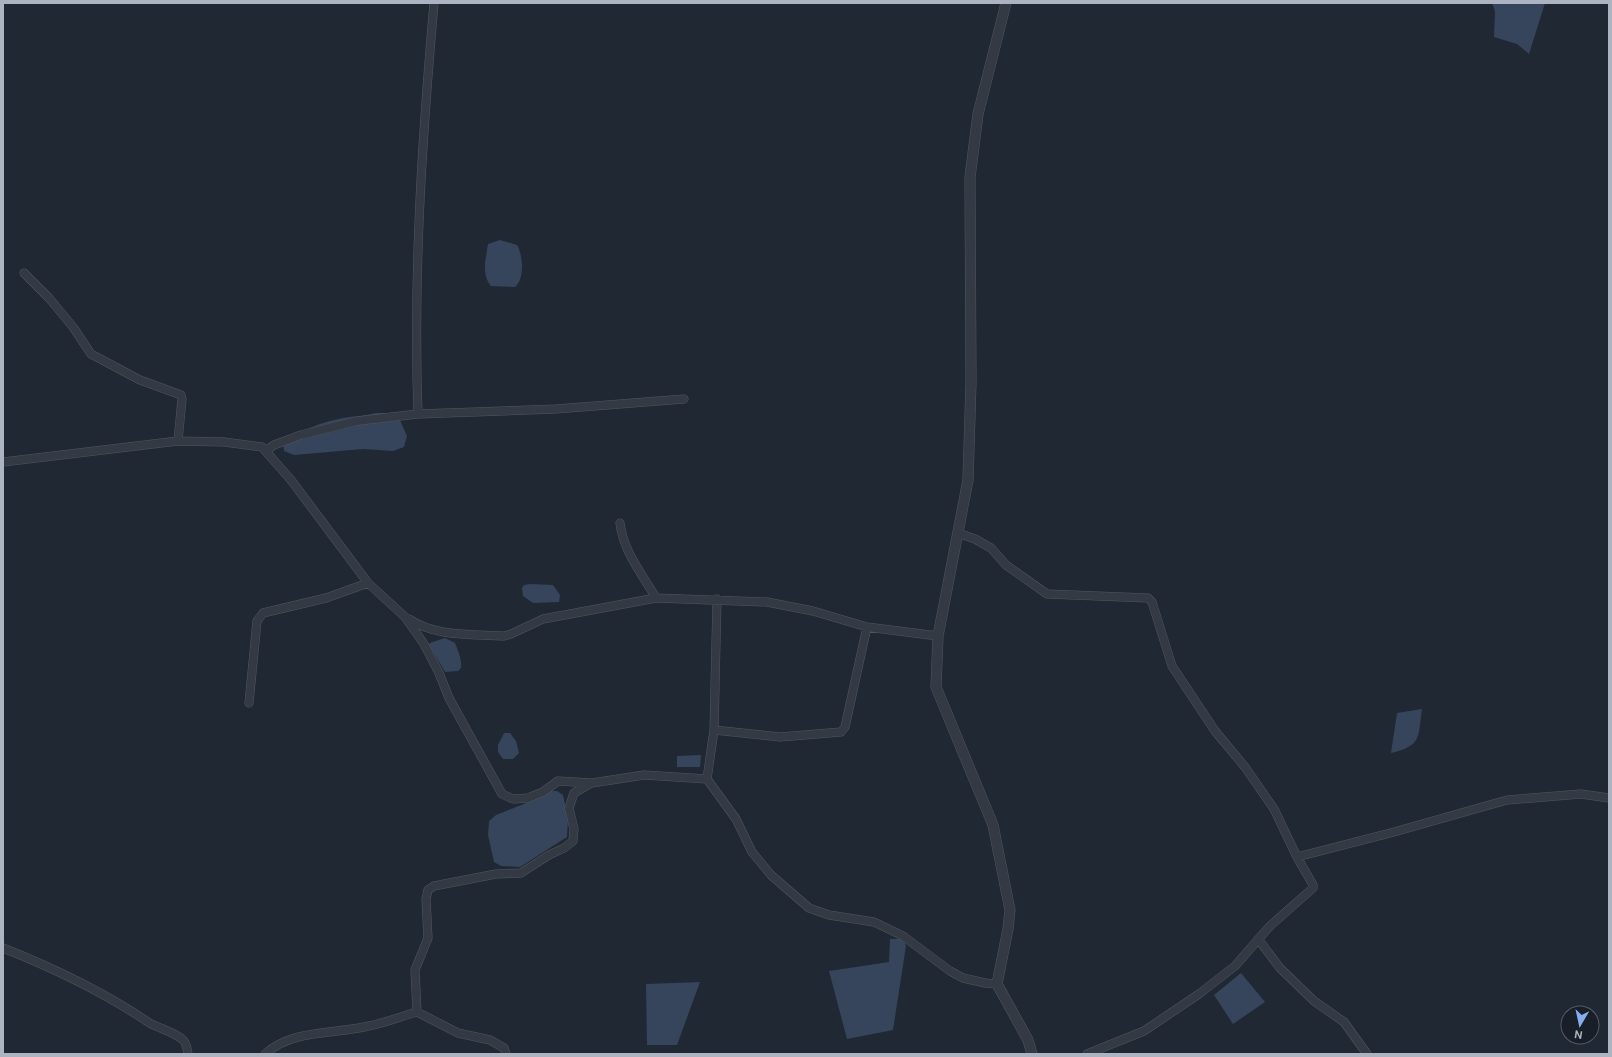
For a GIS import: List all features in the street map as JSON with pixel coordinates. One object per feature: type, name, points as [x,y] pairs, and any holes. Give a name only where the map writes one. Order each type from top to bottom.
[{"type":"street","points":[[418,414],[416,342],[419,200],[434,3]]},
{"type":"street","points":[[1006,3],[978,114],[970,176],[971,383],[968,480],[938,636],[936,687],[993,825],[1010,910],[1008,930],[997,984],[1028,1040],[1032,1054]]},
{"type":"street","points":[[24,273],[49,298],[74,327],[91,354],[140,380],[181,395],[182,399],[178,441]]},
{"type":"street","points":[[266,450],[274,445],[301,435],[356,421],[418,414],[556,409],[684,399]]},
{"type":"street","points":[[3,462],[178,441],[248,444],[262,447],[295,485],[368,583],[405,617],[418,625],[431,630],[504,636],[543,619],[656,598],[767,602],[813,610],[867,627],[938,636]]},
{"type":"street","points":[[620,523],[621,537],[632,561],[656,598]]},
{"type":"street","points":[[958,532],[975,538],[991,548],[1006,565],[1047,594],[1148,598],[1152,602],[1172,666],[1215,731],[1245,767],[1274,809],[1297,857],[1313,885],[1313,888],[1270,926],[1235,966],[1199,994],[1144,1030],[1087,1054]]},
{"type":"street","points":[[249,703],[256,627],[260,616],[264,612],[319,600],[368,583]]},
{"type":"street","points":[[717,599],[714,730],[708,779],[736,819],[752,852],[771,875],[808,908],[829,915],[874,922],[903,936],[950,971],[963,978],[997,984]]},
{"type":"street","points":[[405,617],[424,644],[449,698],[502,794],[513,799],[528,798],[543,792],[558,781],[592,783],[644,775],[708,779]]},
{"type":"street","points":[[714,730],[780,737],[841,732],[845,727],[867,627]]},
{"type":"street","points":[[417,1012],[415,970],[428,938],[426,899],[428,890],[434,886],[474,877],[521,872],[564,848],[573,841],[574,829],[570,808],[574,793],[592,783]]},
{"type":"street","points":[[1297,857],[1394,832],[1507,800],[1581,794],[1609,798]]},
{"type":"street","points":[[1258,939],[1280,968],[1314,1001],[1344,1022],[1367,1054]]},
{"type":"street","points":[[3,948],[47,965],[132,1010],[148,1022],[167,1029],[183,1040],[187,1045],[188,1054]]},
{"type":"street","points":[[265,1054],[275,1046],[298,1036],[365,1027],[417,1012],[458,1033],[490,1040],[504,1048],[506,1054]]},
{"type":"water","points":[[1492,3],[1545,3],[1529,54],[1517,44],[1494,37],[1495,11]]},
{"type":"water","points":[[500,240],[517,245],[521,255],[522,273],[515,287],[491,286],[486,276],[485,260],[488,244]]},
{"type":"water","points":[[388,413],[398,416],[407,436],[404,447],[393,451],[363,449],[294,455],[284,451],[283,443],[297,434],[319,424],[347,417]]},
{"type":"water","points":[[524,585],[553,585],[560,595],[559,602],[533,603],[523,596],[522,588]]},
{"type":"water","points":[[445,638],[455,643],[460,655],[461,668],[458,671],[445,672],[429,645],[430,643]]},
{"type":"water","points":[[1422,709],[1417,739],[1408,747],[1391,753],[1397,713]]},
{"type":"water","points":[[504,733],[510,733],[516,741],[519,753],[513,759],[503,759],[498,752],[498,745]]},
{"type":"water","points":[[701,755],[700,767],[677,767],[677,756]]},
{"type":"water","points":[[551,791],[557,791],[563,795],[568,819],[567,837],[520,867],[501,866],[494,862],[488,835],[489,821],[496,815],[534,800]]},
{"type":"water","points":[[890,939],[903,939],[906,946],[893,1030],[847,1039],[829,971],[889,962]]},
{"type":"water","points":[[1241,973],[1265,1002],[1233,1024],[1214,995]]},
{"type":"water","points":[[700,982],[677,1045],[647,1045],[646,984]]}]
